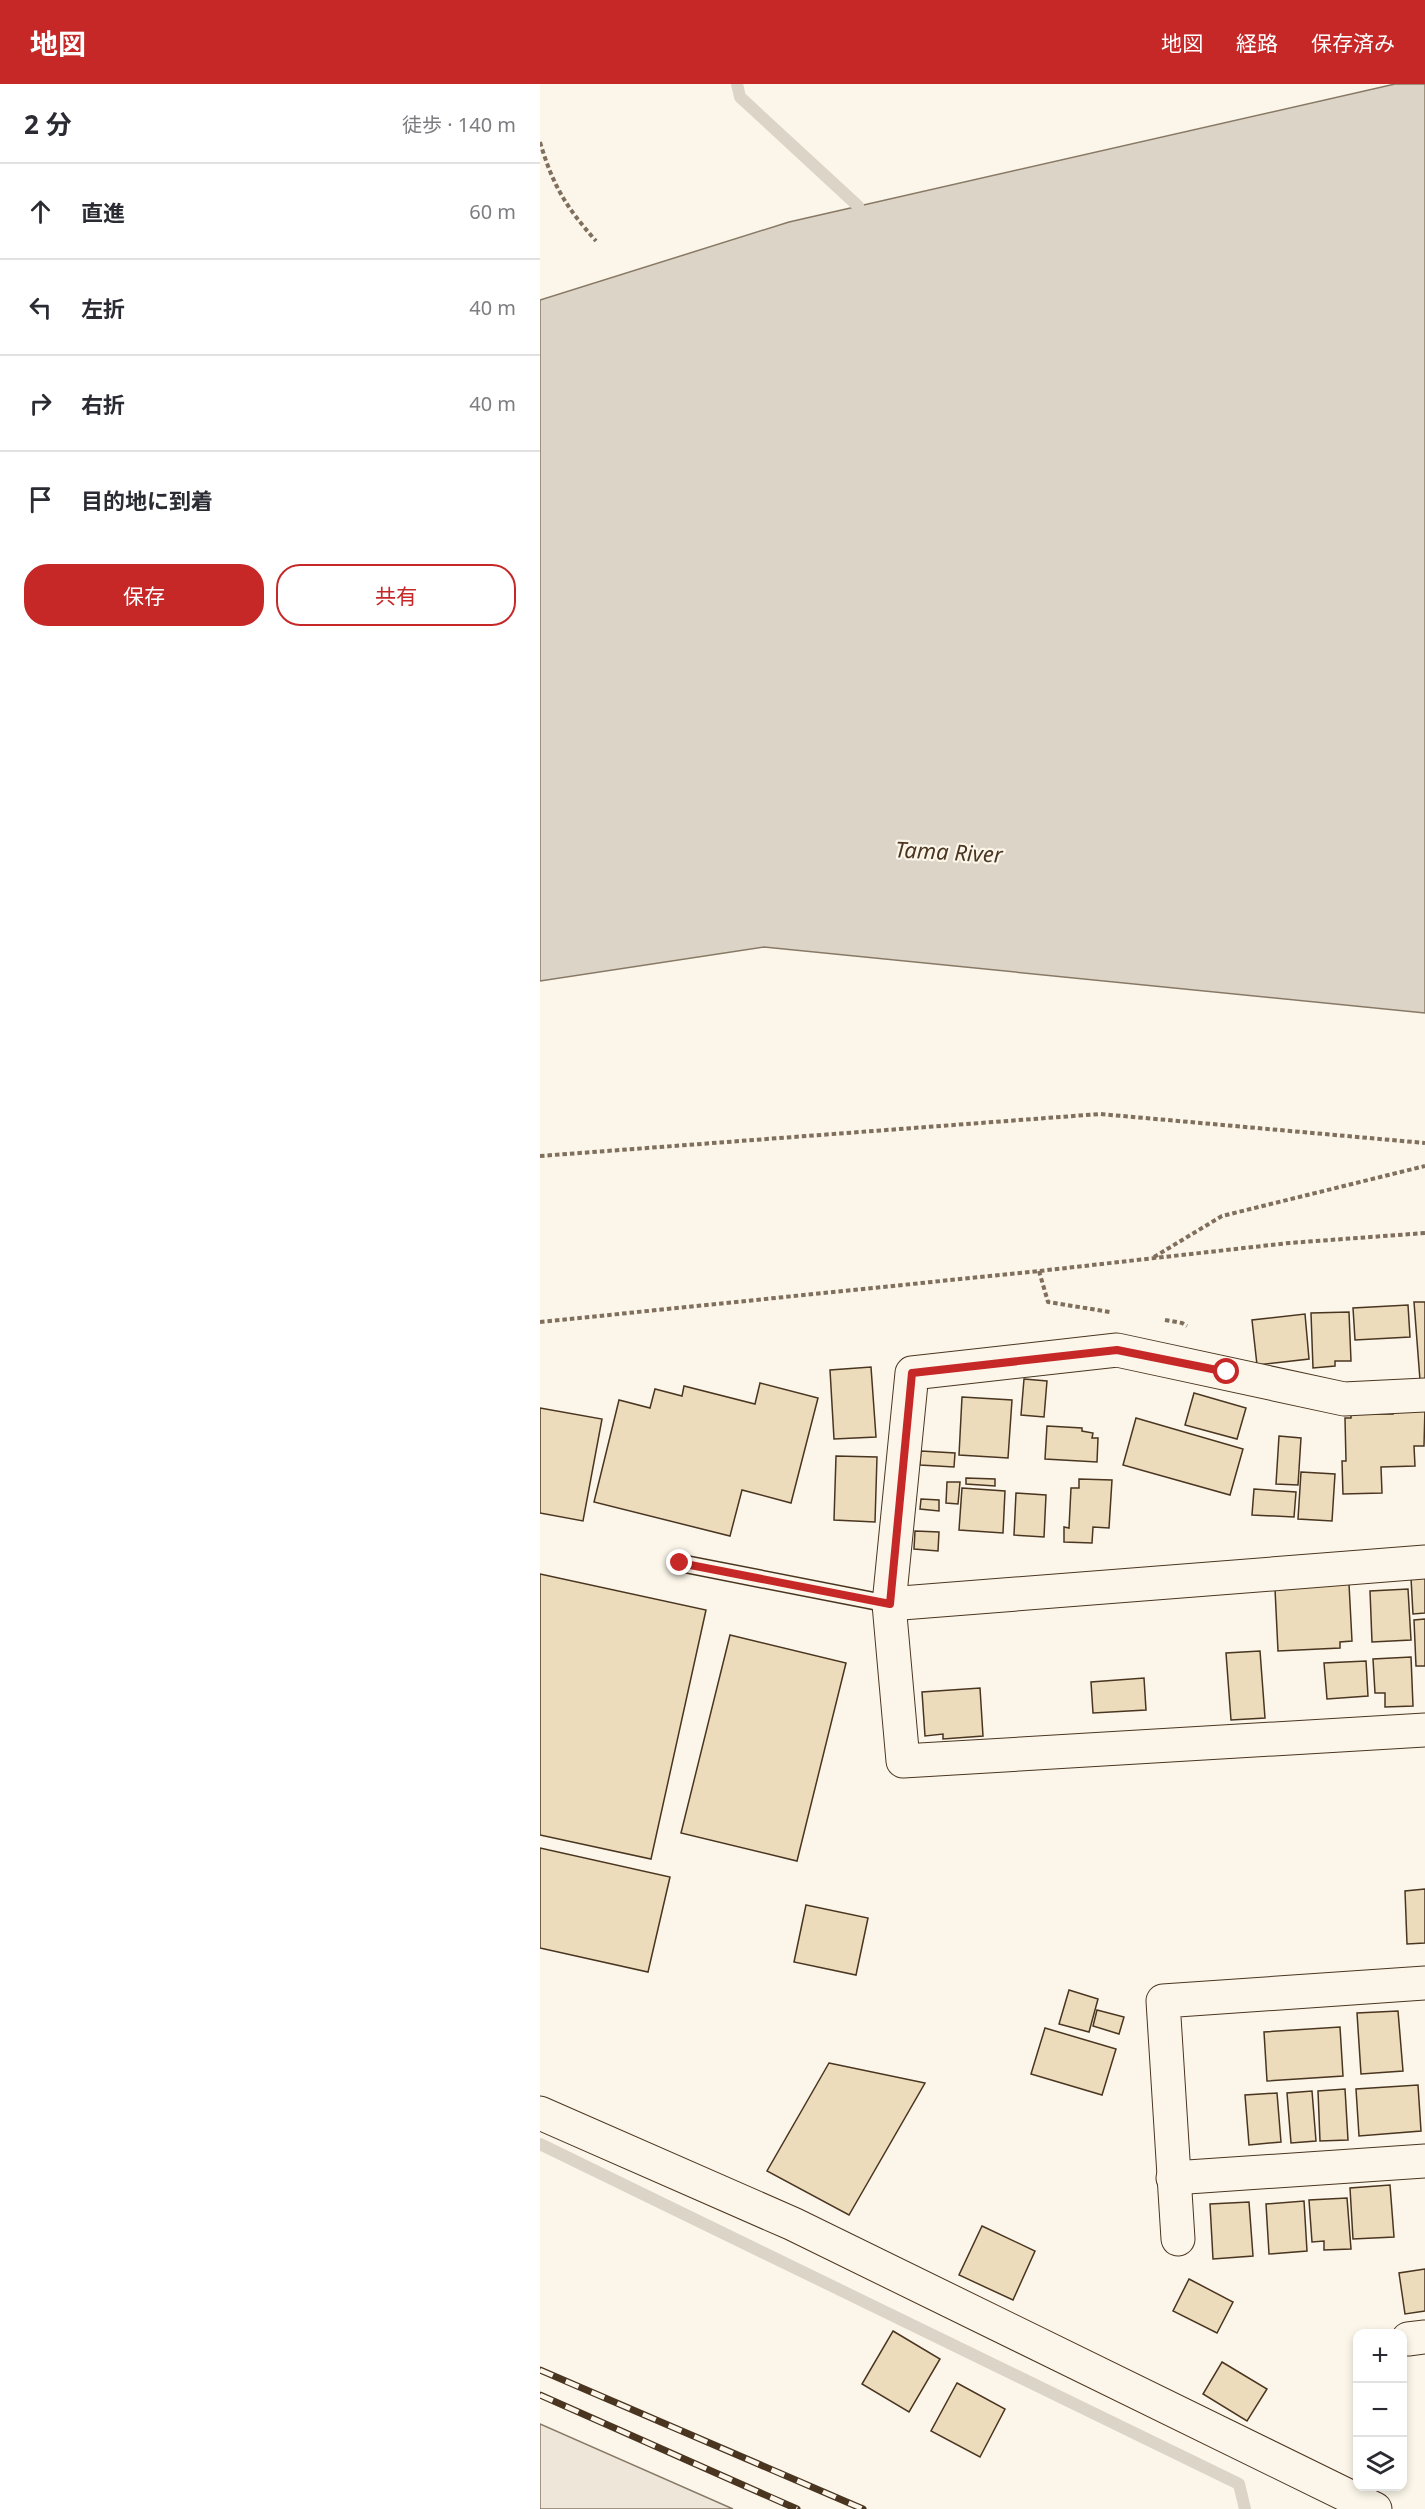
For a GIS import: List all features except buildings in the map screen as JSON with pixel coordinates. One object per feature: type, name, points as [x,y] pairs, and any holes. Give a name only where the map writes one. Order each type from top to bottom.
[{"type":"street","points":[[1425,1395],[1344,1399],[1117,1350],[912,1373],[890,1604],[903,1761],[1425,1730]]},
{"type":"street","points":[[890,1604],[1425,1562]]},
{"type":"street","points":[[1178,2239],[1163,2001],[1425,1983]]},
{"type":"street","points":[[540,2112],[793,2224],[1375,2509]]},
{"type":"street","points":[[1173,2178],[1425,2161]]},
{"type":"lane","points":[[680,1563],[890,1604]]},
{"type":"path","points":[[540,142],[549,173],[570,212],[597,241]]},
{"type":"path","points":[[540,1156],[1100,1114],[1425,1143]]},
{"type":"path","points":[[1151,1259],[1222,1216],[1425,1166]]},
{"type":"path","points":[[540,1322],[1289,1243],[1425,1233]]},
{"type":"shaded area","points":[[540,2424],[733,2509],[540,2509]]},
{"type":"water","name":"Tama River","points":[[1395,84],[1425,84],[1425,1013],[764,947],[540,981],[540,300],[789,222]]},
{"type":"waterway","points":[[737,84],[740,97],[858,206],[862,222]]},
{"type":"waterway","points":[[540,2144],[1239,2484],[1245,2509]]},
{"type":"railway","points":[[540,2370],[863,2509]]},
{"type":"railway","points":[[540,2395],[797,2509]]},
{"type":"route","points":[[680,1563],[890,1604],[912,1373],[1117,1350],[1227,1372]]}]
